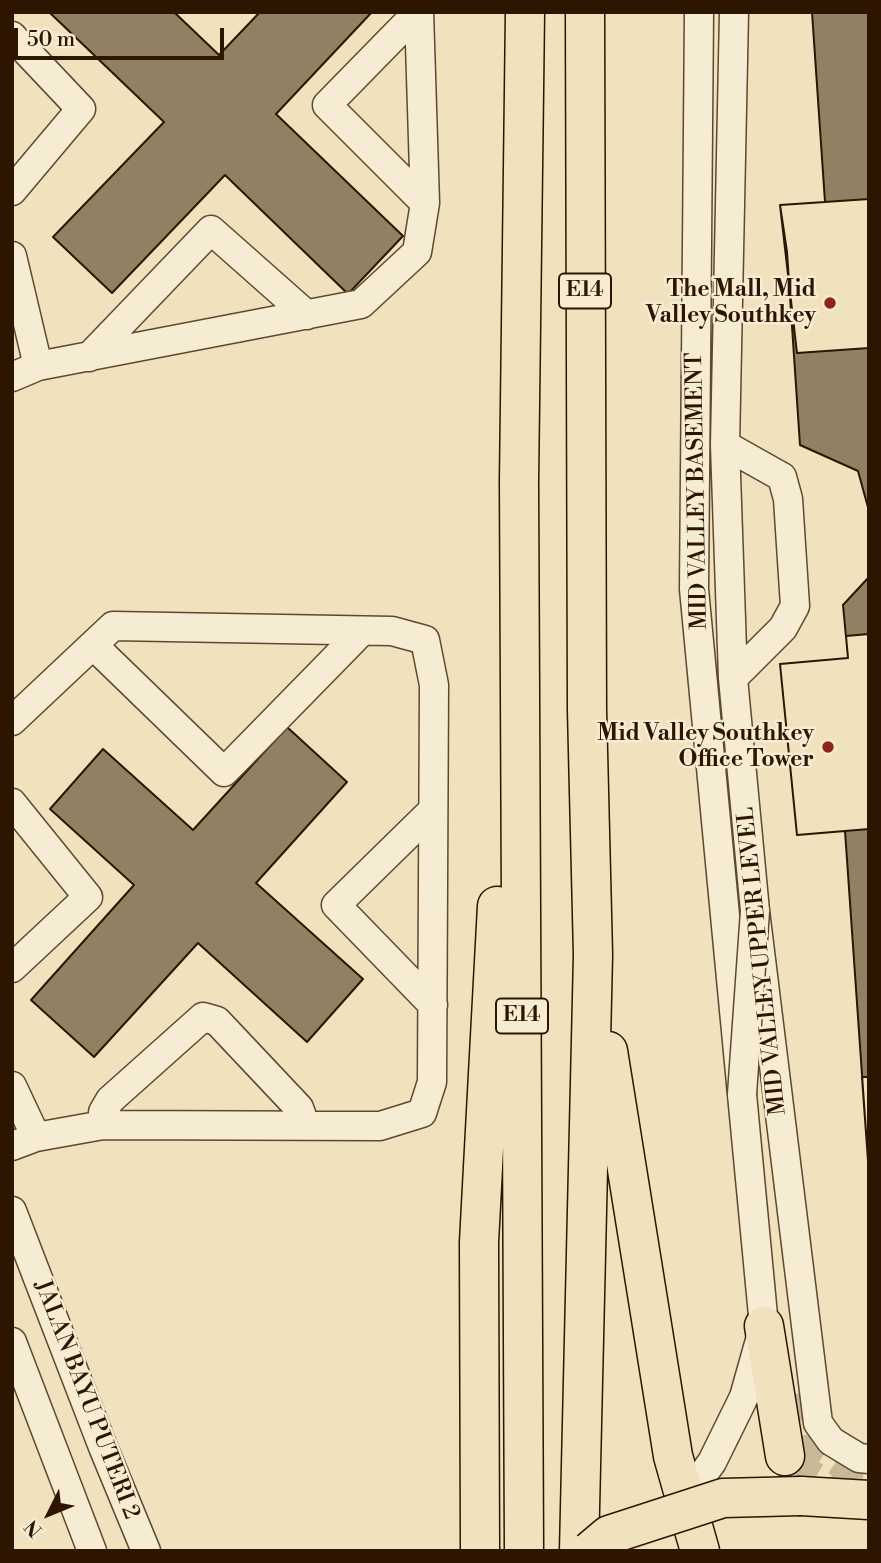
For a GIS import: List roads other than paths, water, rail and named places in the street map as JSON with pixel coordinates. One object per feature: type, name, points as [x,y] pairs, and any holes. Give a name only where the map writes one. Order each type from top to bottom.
[{"type":"highway","name":"E14","points":[[524,1551],[519,481],[525,12]]},
{"type":"highway","name":"E14","points":[[579,1551],[593,956],[587,696],[585,12]]},
{"type":"highway","points":[[481,1551],[479,1242],[519,481]]},
{"type":"highway","points":[[593,956],[673,1456],[700,1551]]},
{"type":"highway","points":[[764,1326],[785,1456]]},
{"type":"highway","points":[[590,1551],[609,1535],[723,1497],[802,1496],[869,1500]]},
{"type":"street","points":[[419,12],[327,105],[425,203]]},
{"type":"street","points":[[12,377],[38,366],[361,304],[417,252],[425,203],[419,12]]},
{"type":"street","name":"MID VALLEY BASEMENT","points":[[699,12],[694,589],[742,1094]]},
{"type":"street","name":"MID VALLEY UPPER LEVEL","points":[[734,12],[725,445],[733,678],[755,912],[818,1423],[831,1441],[859,1458],[869,1459]]},
{"type":"street","points":[[12,36],[81,108],[12,191]]},
{"type":"street","points":[[89,357],[211,230],[307,315]]},
{"type":"street","points":[[12,256],[38,366]]},
{"type":"street","points":[[725,445],[782,477],[788,499],[795,606],[783,628],[733,678]]},
{"type":"street","points":[[12,721],[113,625],[392,631],[425,640],[433,685],[432,1082],[422,1113],[380,1126],[103,1125],[24,1141],[12,1086]]},
{"type":"street","points":[[93,645],[224,772],[362,631]]},
{"type":"street","points":[[12,803],[88,897],[12,968]]},
{"type":"street","points":[[433,810],[336,905],[433,1005]]},
{"type":"street","points":[[685,1499],[712,1461],[744,1397],[764,1326],[742,1094],[755,912]]},
{"type":"street","points":[[103,1125],[103,1112],[110,1100],[203,1017],[217,1021],[299,1108],[306,1125]]},
{"type":"street","name":"JALAN BAYU PUTERI 2","points":[[12,1210],[146,1551]]},
{"type":"street","points":[[12,1342],[92,1551]]},
{"type":"tunnel","points":[[802,1393],[807,1441],[840,1464],[869,1465]]},
{"type":"tunnel","points":[[785,1456],[802,1474],[820,1485],[856,1487]]},
{"type":"place","name":"The Mall, Mid Valley Southkey","points":[[830,303]]},
{"type":"place","name":"Mid Valley Southkey Office Tower","points":[[828,747]]}]
